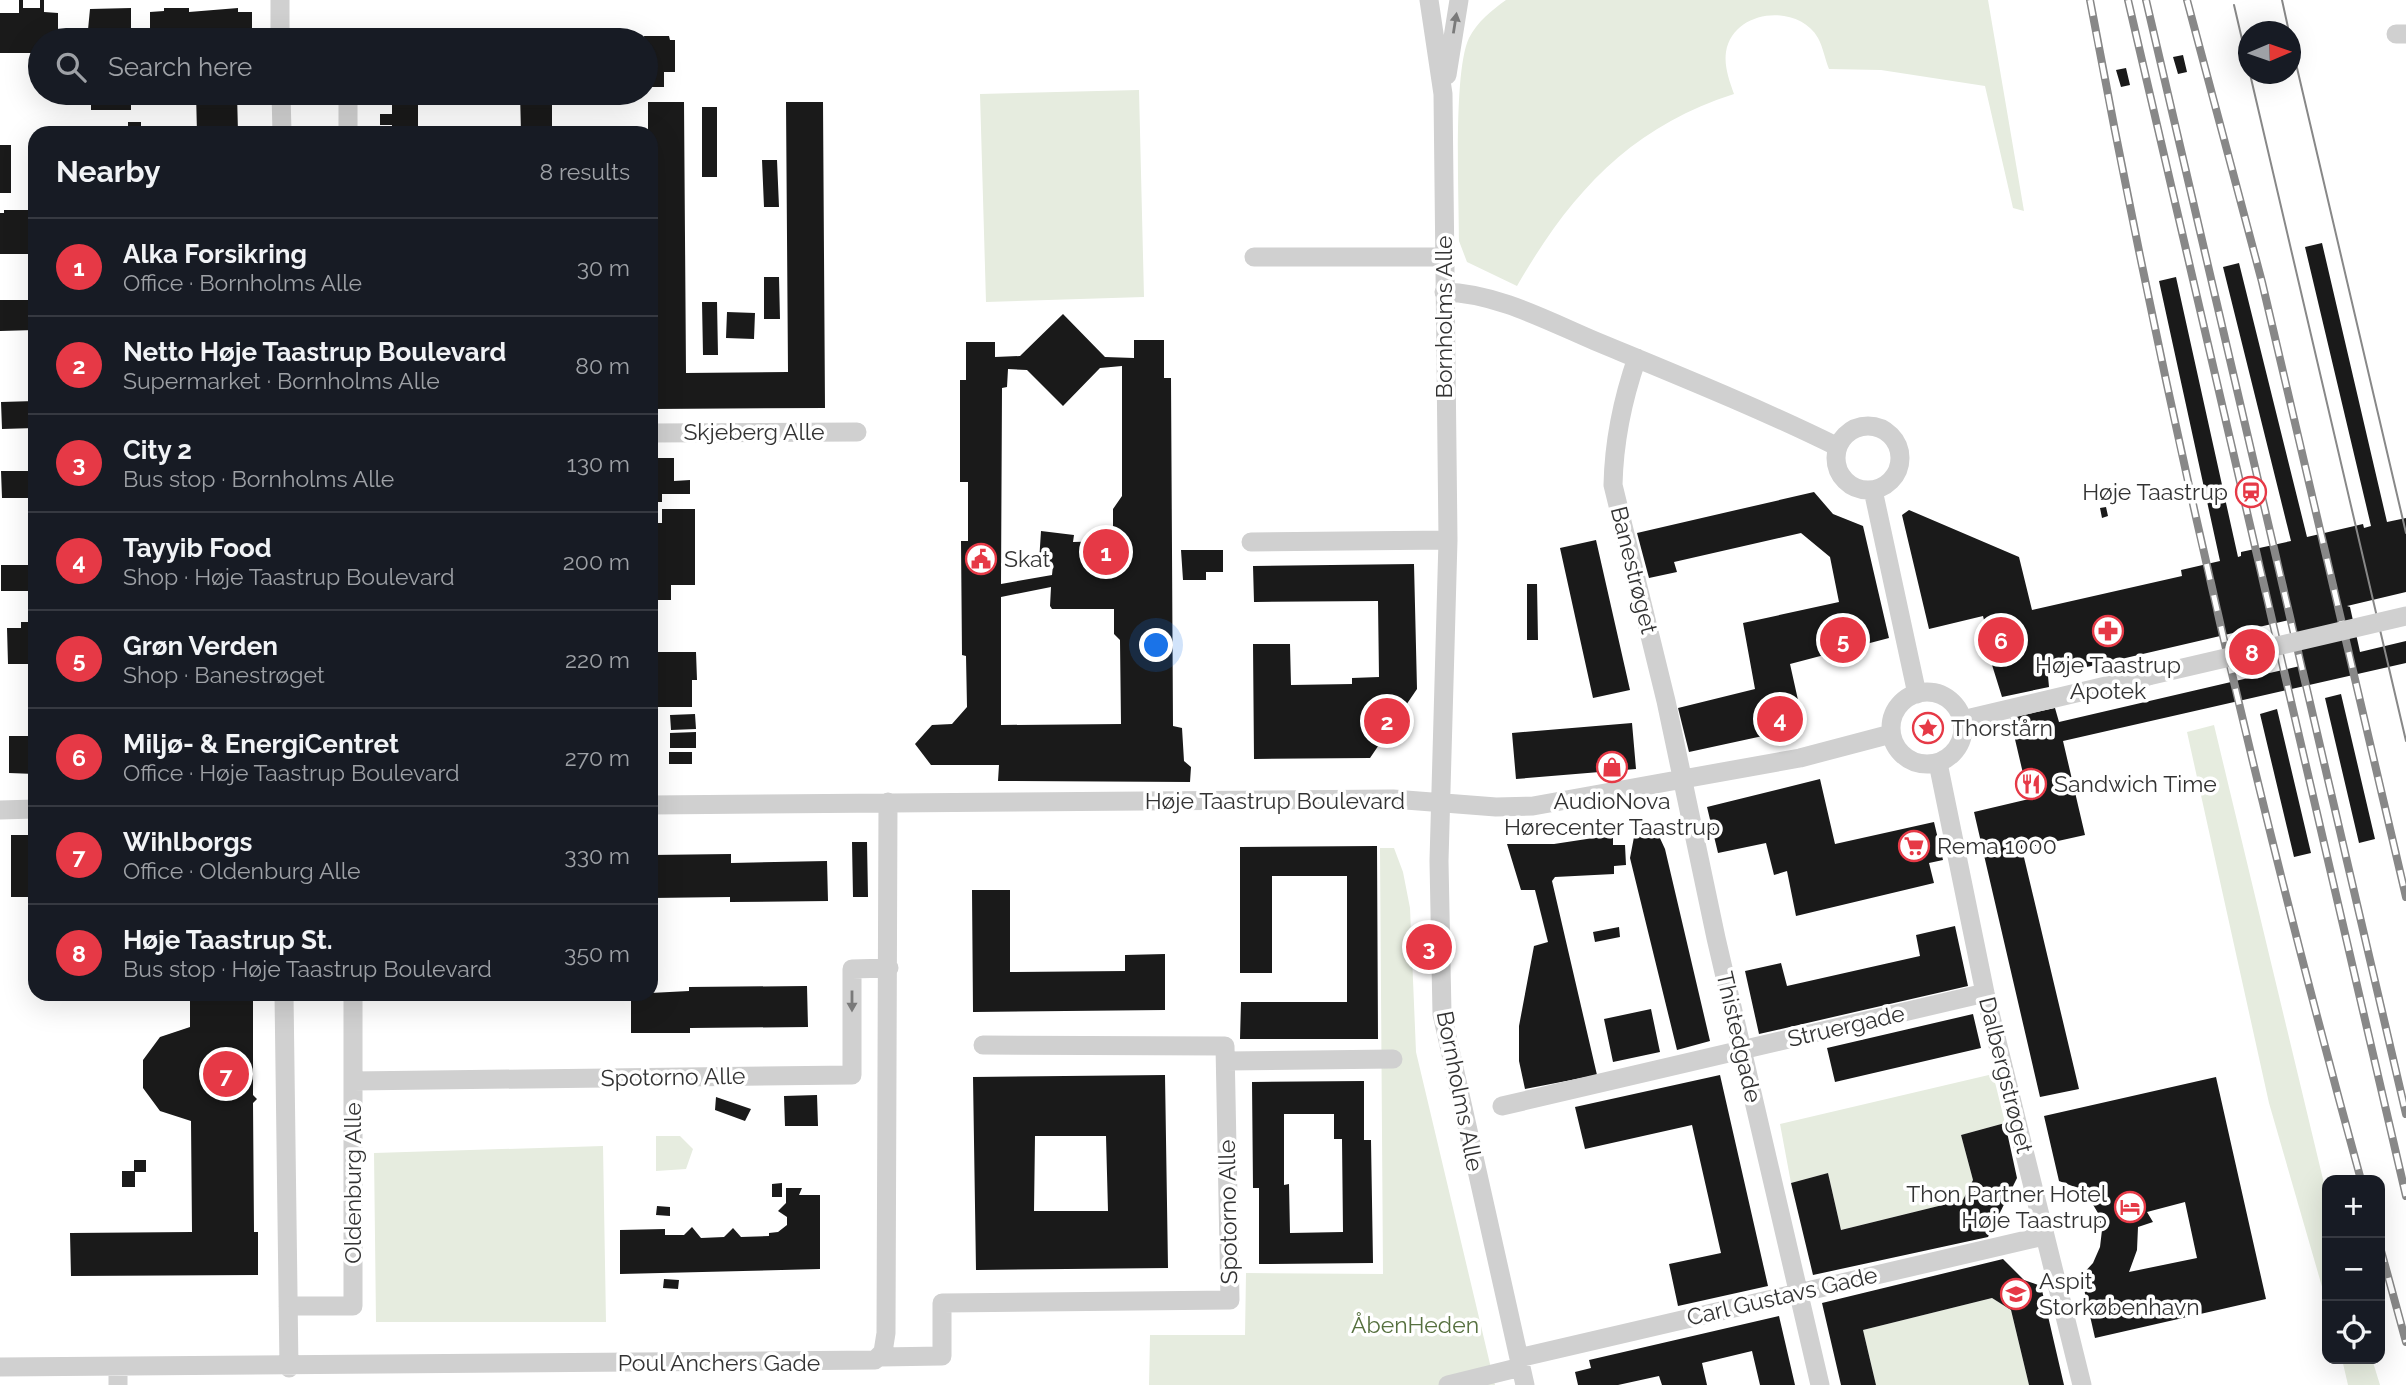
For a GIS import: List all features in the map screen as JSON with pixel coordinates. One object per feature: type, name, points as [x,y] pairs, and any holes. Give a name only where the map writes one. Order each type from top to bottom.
[{"type":"street","points":[[280,0],[281,28]]},
{"type":"street","name":"Bornholms Alle","points":[[1429,0],[1443,94],[1448,540],[1441,803],[1442,1014],[1522,1370]]},
{"type":"street","name":"Bornholms Alle","points":[[1443,94],[1459,0]]},
{"type":"street","points":[[281,105],[282,126]]},
{"type":"street","points":[[348,105],[348,126]]},
{"type":"street","points":[[1254,257],[1444,257]]},
{"type":"street","points":[[1444,292],[1471,294],[1533,315],[1739,401],[1838,447]]},
{"type":"street","name":"Banestrøget","points":[[1637,358],[1621,404],[1614,448],[1613,485],[1684,781]]},
{"type":"street","points":[[1865,427],[1882,430],[1894,440],[1900,457],[1896,474],[1890,481],[1872,490],[1854,487],[1846,482],[1837,466],[1838,447],[1851,431],[1865,427]]},
{"type":"street","name":"Skjeberg Alle","points":[[658,433],[857,432]]},
{"type":"street","points":[[1872,490],[1917,694]]},
{"type":"street","points":[[1251,542],[1448,540]]},
{"type":"street","points":[[1962,720],[2406,616]]},
{"type":"street","points":[[1928,692],[1950,700],[1962,720],[1963,730],[1955,750],[1938,763],[1913,762],[1895,746],[1891,734],[1896,709],[1917,694],[1928,692]]},
{"type":"street","name":"Høje Taastrup Boulevard","points":[[658,805],[1392,799],[1533,806],[1684,781],[1800,758],[1891,734]]},
{"type":"street","name":"Dalbergstrøget","points":[[1938,763],[1986,993],[2082,1385]]},
{"type":"street","name":"Thistedgade","points":[[1684,781],[1820,1385]]},
{"type":"street","points":[[880,1357],[886,1334],[888,802]]},
{"type":"street","points":[[0,810],[28,809]]},
{"type":"street","name":"Spotorno Alle","points":[[353,1081],[852,1075],[852,970],[889,968]]},
{"type":"street","name":"Struergade","points":[[1502,1106],[1986,993]]},
{"type":"street","points":[[284,1001],[289,1367]]},
{"type":"street","name":"Oldenburg Alle","points":[[288,1306],[354,1306],[353,1001]]},
{"type":"street","points":[[984,1045],[1225,1046],[1226,1061],[1393,1059]]},
{"type":"street","name":"Spotorno Alle","points":[[880,1357],[942,1356],[942,1303],[1230,1300],[1226,1061]]},
{"type":"street","name":"Carl Gustavs Gade","points":[[1448,1385],[1522,1370],[1798,1292],[2044,1236]]},
{"type":"street","name":"Poul Anchers Gade","points":[[0,1367],[118,1376],[289,1367],[871,1362],[880,1357]]},
{"type":"green space","points":[[1506,0],[1988,0],[2024,211],[2013,208],[1985,86],[1881,70],[1829,69],[1820,42],[1809,27],[1796,19],[1767,16],[1753,19],[1731,38],[1726,62],[1734,94],[1697,108],[1664,125],[1606,168],[1559,222],[1517,286],[1467,262],[1459,241],[1459,106],[1464,55],[1469,38],[1476,27]]},
{"type":"green space","points":[[1139,90],[1144,297],[986,302],[980,94]]},
{"type":"green space","points":[[2214,725],[2322,1175],[2322,1287],[2269,1103],[2187,732]]},
{"type":"green space","name":"ÅbenHeden","points":[[1380,848],[1394,848],[1403,872],[1410,908],[1416,1052],[1495,1385],[1149,1385],[1150,1335],[1245,1335],[1246,1273],[1383,1274]]},
{"type":"green space","points":[[1993,1074],[2005,1123],[1961,1135],[1973,1180],[1963,1200],[1841,1230],[1828,1173],[1791,1183],[1780,1124]]},
{"type":"green space","points":[[656,1136],[680,1136],[693,1149],[686,1169],[656,1171]]},
{"type":"green space","points":[[603,1146],[606,1322],[376,1322],[374,1153]]},
{"type":"green space","points":[[1992,1298],[2011,1310],[2029,1385],[1876,1385],[1863,1330]]},
{"type":"green space","points":[[2343,1364],[2374,1364],[2380,1385],[2348,1385]]},
{"type":"building","points":[[19,0],[23,0],[23,8],[40,8],[40,0],[44,0],[44,12],[58,13],[58,28],[28,28],[28,53],[0,53],[0,13],[19,13]]},
{"type":"building","points":[[131,8],[131,28],[88,28],[90,9]]},
{"type":"building","points":[[164,8],[189,8],[189,12],[238,8],[238,12],[252,12],[252,28],[150,28],[150,12],[164,11]]},
{"type":"building","points":[[658,36],[669,36],[670,40],[675,40],[675,72],[664,72],[664,87],[658,87]]},
{"type":"building","points":[[2183,55],[2187,72],[2178,74],[2173,57]]},
{"type":"building","points":[[2126,68],[2130,85],[2121,87],[2116,70]]},
{"type":"building","points":[[658,102],[684,102],[686,373],[788,372],[786,102],[823,102],[825,408],[658,409],[658,126],[648,126],[648,105],[658,105]]},
{"type":"building","points":[[91,105],[131,105],[131,110],[91,110]]},
{"type":"building","points":[[196,105],[237,105],[238,126],[197,126]]},
{"type":"building","points":[[392,105],[418,105],[418,126],[380,125],[380,114],[392,114]]},
{"type":"building","points":[[520,105],[552,105],[552,126],[521,126]]},
{"type":"building","points":[[702,107],[717,107],[717,177],[702,177]]},
{"type":"building","points":[[128,122],[141,122],[141,126],[128,126]]},
{"type":"building","points":[[0,145],[11,145],[11,193],[0,193]]},
{"type":"building","points":[[762,160],[777,160],[779,207],[764,207]]},
{"type":"building","points":[[4,210],[28,210],[28,254],[0,254],[0,213],[4,213]]},
{"type":"building","points":[[2322,243],[2387,522],[2406,518],[2406,592],[2347,606],[2350,607],[2360,652],[2406,641],[2406,663],[2063,741],[2085,835],[2022,849],[2079,1089],[2040,1097],[1974,812],[2029,799],[2010,718],[2055,708],[2059,722],[2300,666],[2289,620],[2048,676],[2049,687],[2002,697],[1988,652],[1992,651],[1983,616],[1929,629],[1902,515],[1909,510],[2019,557],[2032,610],[2182,576],[2181,570],[2220,561],[2159,281],[2176,277],[2238,557],[2241,552],[2291,541],[2223,267],[2239,263],[2307,537],[2363,524],[2364,528],[2371,526],[2305,247]]},
{"type":"building","points":[[764,277],[779,277],[780,319],[764,319]]},
{"type":"building","points":[[0,300],[28,300],[28,330],[0,331]]},
{"type":"building","points":[[702,302],[717,302],[718,355],[703,355]]},
{"type":"building","points":[[727,312],[755,313],[754,339],[726,338]]},
{"type":"building","points":[[1063,314],[1105,357],[1134,358],[1134,340],[1164,340],[1164,378],[1171,378],[1173,726],[1182,728],[1184,761],[1191,767],[1190,782],[998,781],[999,765],[931,765],[915,744],[932,725],[952,724],[967,707],[966,656],[962,655],[961,541],[968,541],[968,482],[960,482],[960,380],[966,380],[966,342],[995,342],[995,357],[1020,356]],"holes":[[[1122,366],[1122,496],[1113,509],[1113,541],[1073,542],[1074,535],[1041,531],[1039,562],[1053,565],[1052,575],[1001,584],[1002,388],[1007,387],[1008,369],[1027,370],[1063,406],[1100,368]],[[1051,587],[1052,609],[1114,609],[1114,634],[1120,640],[1121,724],[1001,725],[1001,597]]]},
{"type":"building","points":[[28,401],[28,428],[2,429],[1,402]]},
{"type":"building","points":[[658,458],[674,458],[674,481],[690,480],[690,494],[662,494],[662,502],[658,502]]},
{"type":"building","points":[[1,471],[28,471],[28,498],[2,498]]},
{"type":"building","points":[[1814,492],[1833,514],[1863,526],[1889,638],[1790,664],[1804,727],[1689,752],[1678,708],[1755,689],[1743,623],[1839,602],[1830,557],[1801,533],[1674,562],[1677,572],[1649,578],[1637,533]]},
{"type":"building","points":[[2106,507],[2108,516],[2102,518],[2100,508]]},
{"type":"building","points":[[662,509],[695,509],[695,585],[671,585],[671,600],[658,600],[658,523],[662,523]]},
{"type":"building","points":[[1596,540],[1630,690],[1593,698],[1560,548]]},
{"type":"building","points":[[1181,550],[1223,550],[1223,572],[1206,572],[1206,580],[1183,580]]},
{"type":"building","points":[[1414,564],[1417,689],[1370,758],[1254,759],[1253,644],[1290,644],[1291,685],[1352,684],[1352,678],[1379,677],[1378,601],[1254,602],[1253,566]]},
{"type":"building","points":[[1,565],[28,565],[28,591],[1,591]]},
{"type":"building","points":[[1527,584],[1537,584],[1538,640],[1527,640]]},
{"type":"building","points":[[21,622],[28,622],[28,664],[8,664],[7,628],[21,628]]},
{"type":"building","points":[[658,652],[696,652],[697,680],[692,680],[692,707],[658,707]]},
{"type":"building","points":[[2341,694],[2375,839],[2359,843],[2325,698]]},
{"type":"building","points":[[2277,709],[2311,853],[2294,857],[2260,714]]},
{"type":"building","points":[[695,714],[696,729],[671,730],[670,715]]},
{"type":"building","points":[[1632,723],[1636,769],[1516,779],[1512,733]]},
{"type":"building","points":[[696,732],[696,748],[670,748],[670,733]]},
{"type":"building","points":[[9,736],[28,736],[28,774],[9,773]]},
{"type":"building","points":[[669,752],[692,752],[692,764],[669,764]]},
{"type":"building","points":[[1820,779],[1835,844],[1934,822],[1943,860],[1929,863],[1934,883],[1796,916],[1787,871],[1774,875],[1766,843],[1718,853],[1707,807]]},
{"type":"building","points":[[1651,832],[1659,836],[1665,849],[1710,1041],[1677,1050],[1630,858],[1634,837]]},
{"type":"building","points":[[11,835],[28,835],[28,897],[11,897]]},
{"type":"building","points":[[1613,835],[1613,845],[1625,845],[1626,865],[1614,866],[1614,874],[1555,877],[1552,881],[1597,1075],[1525,1089],[1519,1061],[1519,1026],[1534,946],[1548,942],[1535,890],[1521,890],[1507,844],[1554,844]]},
{"type":"building","points":[[852,842],[867,842],[868,897],[853,897]]},
{"type":"building","points":[[1377,846],[1378,1039],[1240,1039],[1241,1002],[1347,1002],[1347,876],[1272,876],[1272,973],[1240,973],[1240,847]]},
{"type":"building","points":[[731,854],[731,863],[827,861],[828,901],[730,902],[730,897],[658,898],[658,855]]},
{"type":"building","points":[[972,890],[1010,890],[1010,972],[1125,971],[1125,955],[1165,954],[1165,1010],[973,1012]]},
{"type":"building","points":[[1955,926],[1968,986],[1759,1034],[1745,971],[1781,963],[1787,986],[1920,956],[1916,935]]},
{"type":"building","points":[[1619,927],[1620,937],[1595,942],[1593,932]]},
{"type":"building","points":[[807,986],[808,1027],[690,1028],[690,1033],[631,1033],[631,1001],[658,1001],[658,993],[689,991],[689,987]]},
{"type":"building","points":[[190,1001],[253,1001],[253,1095],[257,1099],[253,1103],[254,1232],[258,1232],[258,1275],[71,1276],[70,1233],[192,1232],[191,1121],[160,1111],[143,1088],[143,1060],[160,1037],[190,1027]]},
{"type":"building","points":[[1651,1009],[1660,1052],[1613,1062],[1604,1019]]},
{"type":"building","points":[[1973,1014],[1981,1048],[1835,1082],[1827,1048]]},
{"type":"building","points":[[1165,1075],[1168,1268],[976,1270],[973,1077]],"holes":[[[1035,1136],[1106,1136],[1108,1211],[1034,1211]]]},
{"type":"building","points":[[1720,1075],[1768,1286],[1678,1306],[1669,1264],[1721,1253],[1692,1125],[1585,1149],[1575,1107]]},
{"type":"building","name":"Thon Partner Hotel Høje Taastrup","points":[[2216,1077],[2266,1299],[2095,1338],[2081,1276],[2093,1263],[2100,1247],[2102,1230],[2098,1213],[2089,1198],[2075,1187],[2059,1181],[2044,1116]],"holes":[[[2185,1202],[2197,1258],[2129,1272],[2137,1250],[2138,1227],[2153,1222],[2147,1212]]]},
{"type":"building","points":[[1364,1081],[1364,1140],[1371,1140],[1373,1263],[1259,1264],[1259,1188],[1253,1188],[1252,1082]],"holes":[[[1284,1114],[1334,1114],[1334,1139],[1342,1139],[1343,1232],[1290,1233],[1289,1184],[1284,1185]]]},
{"type":"building","points":[[817,1095],[818,1126],[785,1126],[784,1096]]},
{"type":"building","points":[[716,1097],[751,1109],[745,1121],[715,1110]]},
{"type":"building","points":[[2005,1123],[2017,1178],[1988,1237],[1813,1275],[1791,1183],[1828,1173],[1841,1230],[1963,1200],[1973,1180],[1961,1135]]},
{"type":"building","points":[[134,1160],[146,1160],[146,1172],[135,1172],[135,1187],[122,1187],[122,1171],[134,1171]]},
{"type":"building","points":[[782,1183],[782,1197],[772,1197],[772,1184]]},
{"type":"building","points":[[786,1188],[802,1188],[799,1195],[820,1195],[820,1269],[620,1274],[620,1230],[665,1229],[665,1235],[684,1235],[692,1227],[701,1238],[724,1237],[733,1228],[741,1237],[769,1236],[769,1233],[778,1232],[787,1225],[787,1217],[778,1211],[786,1203]]},
{"type":"building","points":[[657,1206],[670,1207],[670,1216],[656,1215]]},
{"type":"building","points":[[2003,1259],[2024,1280],[2041,1286],[2064,1385],[2029,1385],[2011,1310],[1992,1298],[1863,1330],[1876,1385],[1841,1385],[1822,1303]]},
{"type":"building","points":[[664,1279],[679,1280],[678,1289],[663,1288]]},
{"type":"building","points":[[1779,1316],[1795,1385],[1760,1385],[1752,1351],[1702,1363],[1707,1385],[1662,1385],[1659,1376],[1618,1385],[1578,1385],[1575,1372],[1591,1368],[1589,1360]]},
{"type":"tram line","points":[[2282,0],[2287,21]]},
{"type":"tram line","points":[[2234,5],[2238,22]]},
{"type":"tram line","points":[[2252,84],[2406,741]]},
{"type":"tram line","points":[[2301,84],[2406,533]]},
{"type":"railway","points":[[2090,0],[2149,297],[2213,593],[2284,887],[2360,1175]]},
{"type":"railway","points":[[2128,0],[2406,1196]]},
{"type":"railway","points":[[2146,0],[2406,1114]]},
{"type":"railway","points":[[2187,0],[2262,282],[2406,897]]},
{"type":"railway","points":[[2385,1265],[2406,1342]]},
{"type":"place","name":"Høje Taastrup","points":[[2251,492]]},
{"type":"place","name":"Alka Forsikring","points":[[1106,552]]},
{"type":"place","name":"Skat","points":[[981,559]]},
{"type":"place","name":"Høje Taastrup Apotek","points":[[2108,631]]},
{"type":"place","name":"Grøn Verden","points":[[1843,640]]},
{"type":"place","name":"Miljø- & EnergiCentret","points":[[2001,640]]},
{"type":"place","name":"Høje Taastrup St.","points":[[2252,652]]},
{"type":"place","name":"Tayyib Food","points":[[1780,719]]},
{"type":"place","name":"Netto Høje Taastrup Boulevard","points":[[1387,721]]},
{"type":"place","name":"Thorstårn","points":[[1928,728]]},
{"type":"place","name":"AudioNova Hørecenter Taastrup","points":[[1612,767]]},
{"type":"place","name":"Sandwich Time","points":[[2031,784]]},
{"type":"place","name":"Rema 1000","points":[[1914,846]]},
{"type":"place","name":"City 2","points":[[1429,947]]},
{"type":"place","name":"Wihlborgs","points":[[226,1074]]},
{"type":"place","name":"Thon Partner Hotel Høje Taastrup","points":[[2130,1207]]},
{"type":"place","name":"Aspit Storkøbenhavn","points":[[2016,1294]]}]
